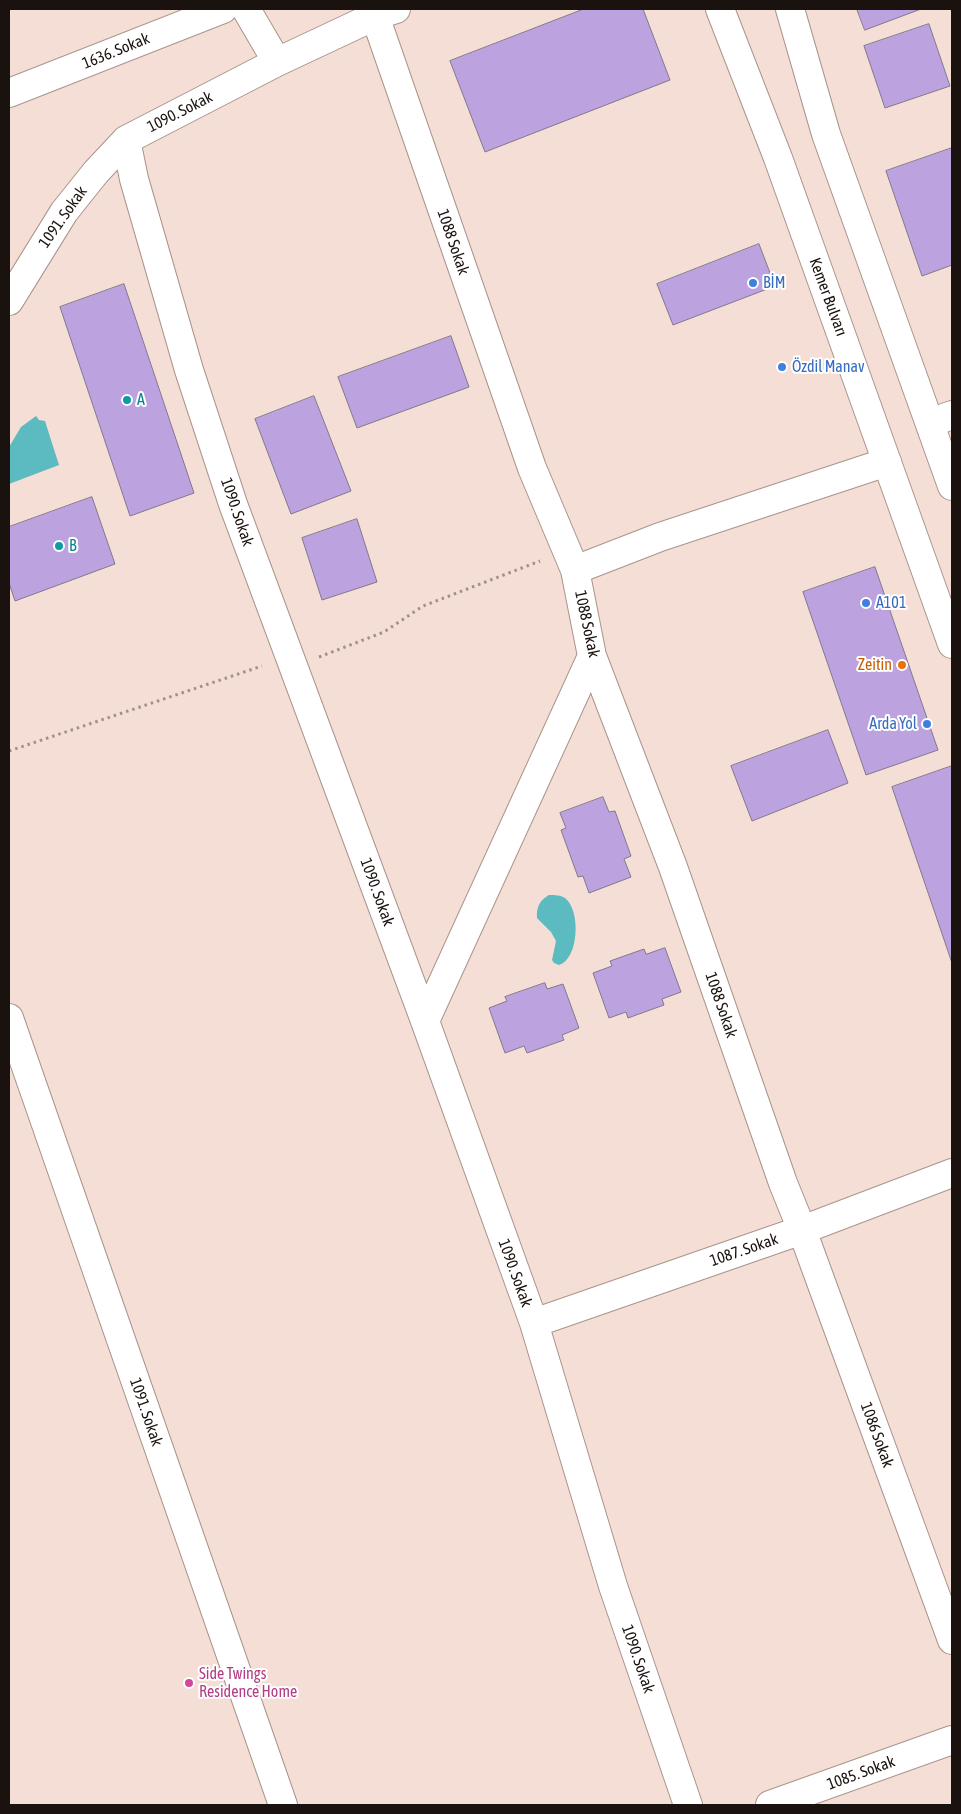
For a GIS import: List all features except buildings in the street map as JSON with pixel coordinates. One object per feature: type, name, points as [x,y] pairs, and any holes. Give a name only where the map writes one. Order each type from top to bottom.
[{"type":"street","name":"1636. Sokak","points":[[9,94],[223,9]]},
{"type":"street","points":[[246,9],[277,62]]},
{"type":"street","name":"Kemer Bulvarı","points":[[720,9],[778,158],[952,644]]},
{"type":"street","points":[[790,9],[826,134],[941,419],[952,486]]},
{"type":"street","name":"1090. Sokak","points":[[385,12],[277,62],[126,140],[134,180],[189,370],[233,504],[425,1021],[534,1324],[613,1586],[688,1805]]},
{"type":"street","name":"1088 Sokak","points":[[385,12],[532,468],[575,570],[592,656],[673,867],[783,1183],[802,1230]]},
{"type":"street","name":"1091. Sokak","points":[[9,301],[64,212],[96,172],[126,140]]},
{"type":"street","points":[[575,570],[660,537],[887,462]]},
{"type":"street","points":[[425,1021],[592,656]]},
{"type":"street","name":"1091. Sokak","points":[[9,1018],[283,1805]]},
{"type":"street","name":"1087. Sokak","points":[[534,1324],[802,1230],[952,1173]]},
{"type":"street","name":"1086 Sokak","points":[[802,1230],[952,1640]]},
{"type":"street","name":"1085. Sokak","points":[[770,1805],[952,1740]]},
{"type":"water","points":[[36,416],[39,420],[45,421],[59,465],[9,484],[9,447],[21,427]]},
{"type":"water","points":[[549,895],[565,898],[574,913],[576,934],[574,944],[571,954],[566,961],[559,965],[552,960],[556,941],[551,932],[537,918],[539,904]]},
{"type":"place","name":"BİM","points":[[753,283]]},
{"type":"place","name":"Özdil Manav","points":[[782,367]]},
{"type":"place","name":"A","points":[[127,400]]},
{"type":"place","name":"B","points":[[59,546]]},
{"type":"place","name":"A101","points":[[866,603]]},
{"type":"place","name":"Zeitin","points":[[902,665]]},
{"type":"place","name":"Arda Yol","points":[[927,724]]},
{"type":"place","name":"Side Twings Residence Home","points":[[189,1683]]}]
